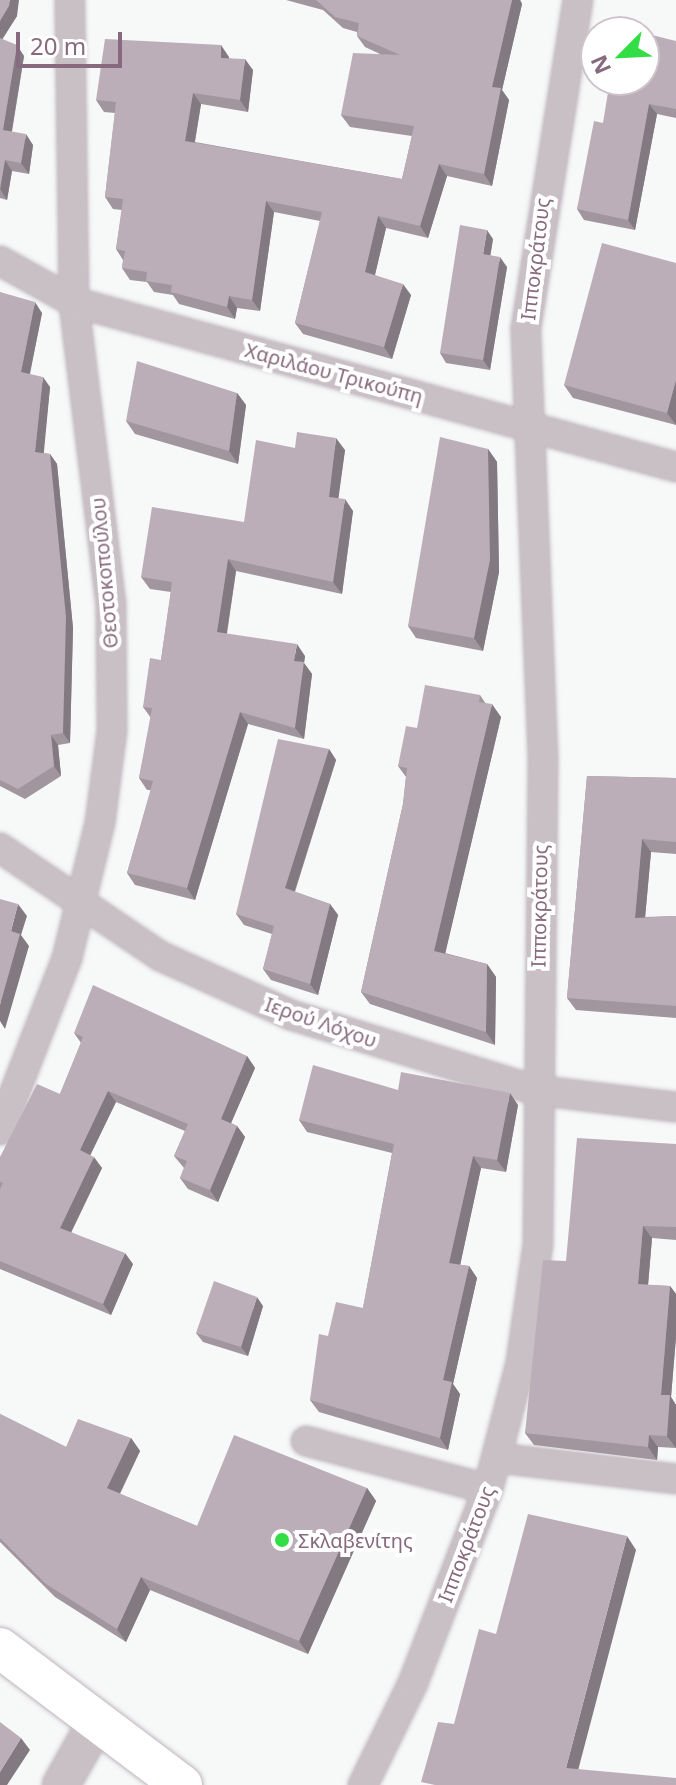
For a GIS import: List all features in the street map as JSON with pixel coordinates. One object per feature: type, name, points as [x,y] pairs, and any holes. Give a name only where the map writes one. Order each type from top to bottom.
[{"type":"main road","points":[[0,1648],[182,1785]]},
{"type":"street","name":"Θεοτοκοπούλου","points":[[0,1130],[67,958],[80,905],[112,730],[111,605],[74,302],[70,0]]},
{"type":"street","name":"Ιπποκράτους","points":[[363,1785],[413,1683],[488,1489],[498,1458],[538,1244],[535,1090],[543,758],[525,426],[538,217],[578,0]]},
{"type":"street","name":"Χαριλάου Τρικούπη","points":[[0,261],[74,302],[676,467]]},
{"type":"street","name":"Ιερού Λόχου","points":[[0,848],[80,905],[160,956],[291,1015],[535,1090],[676,1107]]},
{"type":"street","points":[[306,1441],[488,1489]]},
{"type":"street","points":[[498,1458],[676,1479]]},
{"type":"street","points":[[61,1785],[96,1723]]},
{"type":"building","points":[[0,0],[10,0],[0,21]]},
{"type":"building","points":[[316,0],[512,0],[492,87],[501,88],[484,174],[439,164],[420,226],[378,216],[365,272],[403,284],[384,347],[295,323],[322,212],[266,201],[252,300],[229,296],[227,307],[171,292],[172,285],[146,281],[147,272],[122,268],[125,251],[116,249],[123,199],[105,197],[116,102],[96,100],[105,39],[221,45],[221,58],[245,59],[240,100],[193,93],[185,141],[402,179],[414,126],[341,115],[353,53],[400,55],[357,36],[359,23],[335,17]]},
{"type":"building","points":[[660,37],[676,41],[676,109],[649,104],[628,220],[577,209],[594,121],[603,123],[607,96],[660,96]]},
{"type":"building","points":[[0,38],[17,45],[3,130],[26,134],[21,163],[5,160],[0,189]]},
{"type":"building","points":[[460,225],[487,230],[483,254],[500,257],[483,360],[440,353]]},
{"type":"building","points":[[602,243],[676,263],[676,380],[667,413],[564,385]]},
{"type":"building","points":[[0,292],[35,302],[21,372],[43,377],[35,452],[50,454],[66,617],[63,733],[51,735],[54,766],[18,789],[0,780]]},
{"type":"building","points":[[137,361],[237,393],[229,451],[126,421]]},
{"type":"building","points":[[297,432],[336,438],[329,497],[345,499],[333,582],[228,559],[217,632],[297,644],[294,661],[304,662],[295,728],[240,712],[187,888],[127,873],[153,781],[139,778],[152,708],[143,707],[150,658],[161,660],[172,582],[141,577],[152,507],[244,522],[256,440],[295,448]]},
{"type":"building","points":[[440,437],[488,449],[490,560],[474,638],[408,626]]},
{"type":"building","points":[[425,685],[480,695],[479,702],[492,704],[434,951],[487,964],[486,1032],[361,992],[403,804],[407,768],[398,766],[406,726],[417,728]]},
{"type":"building","points":[[278,739],[329,749],[285,888],[330,904],[310,984],[263,969],[274,926],[236,914]]},
{"type":"building","points":[[587,776],[676,778],[676,842],[642,839],[635,918],[676,916],[676,1006],[567,998]]},
{"type":"building","points":[[0,899],[18,904],[11,931],[20,934],[0,1005]]},
{"type":"building","points":[[93,985],[247,1056],[221,1119],[237,1126],[210,1190],[180,1178],[187,1161],[174,1156],[188,1124],[108,1091],[80,1150],[94,1157],[60,1228],[125,1253],[103,1304],[0,1261],[0,1189],[3,1183],[0,1182],[0,1157],[37,1084],[60,1094],[83,1037],[74,1033]]},
{"type":"building","points":[[313,1065],[398,1090],[401,1072],[510,1093],[497,1160],[473,1156],[449,1263],[469,1266],[443,1380],[452,1382],[440,1438],[310,1400],[319,1334],[328,1336],[336,1302],[363,1308],[394,1144],[299,1120]]},
{"type":"building","points":[[577,1138],[676,1144],[676,1227],[643,1226],[638,1284],[670,1286],[661,1395],[670,1395],[667,1436],[649,1435],[648,1447],[525,1433],[543,1260],[566,1261]]},
{"type":"building","points":[[214,1281],[257,1297],[241,1347],[196,1333]]},
{"type":"building","points":[[0,1414],[66,1447],[78,1419],[131,1438],[107,1488],[197,1526],[234,1435],[367,1488],[299,1641],[141,1577],[117,1629],[46,1584],[0,1538]]},
{"type":"building","points":[[528,1514],[627,1536],[566,1768],[676,1778],[676,1785],[435,1785],[421,1782],[438,1722],[454,1724],[479,1629],[496,1634]]},
{"type":"building","points":[[0,1722],[21,1738],[0,1772]]},
{"type":"place","name":"Σκλαβενίτης","points":[[282,1540]]}]
